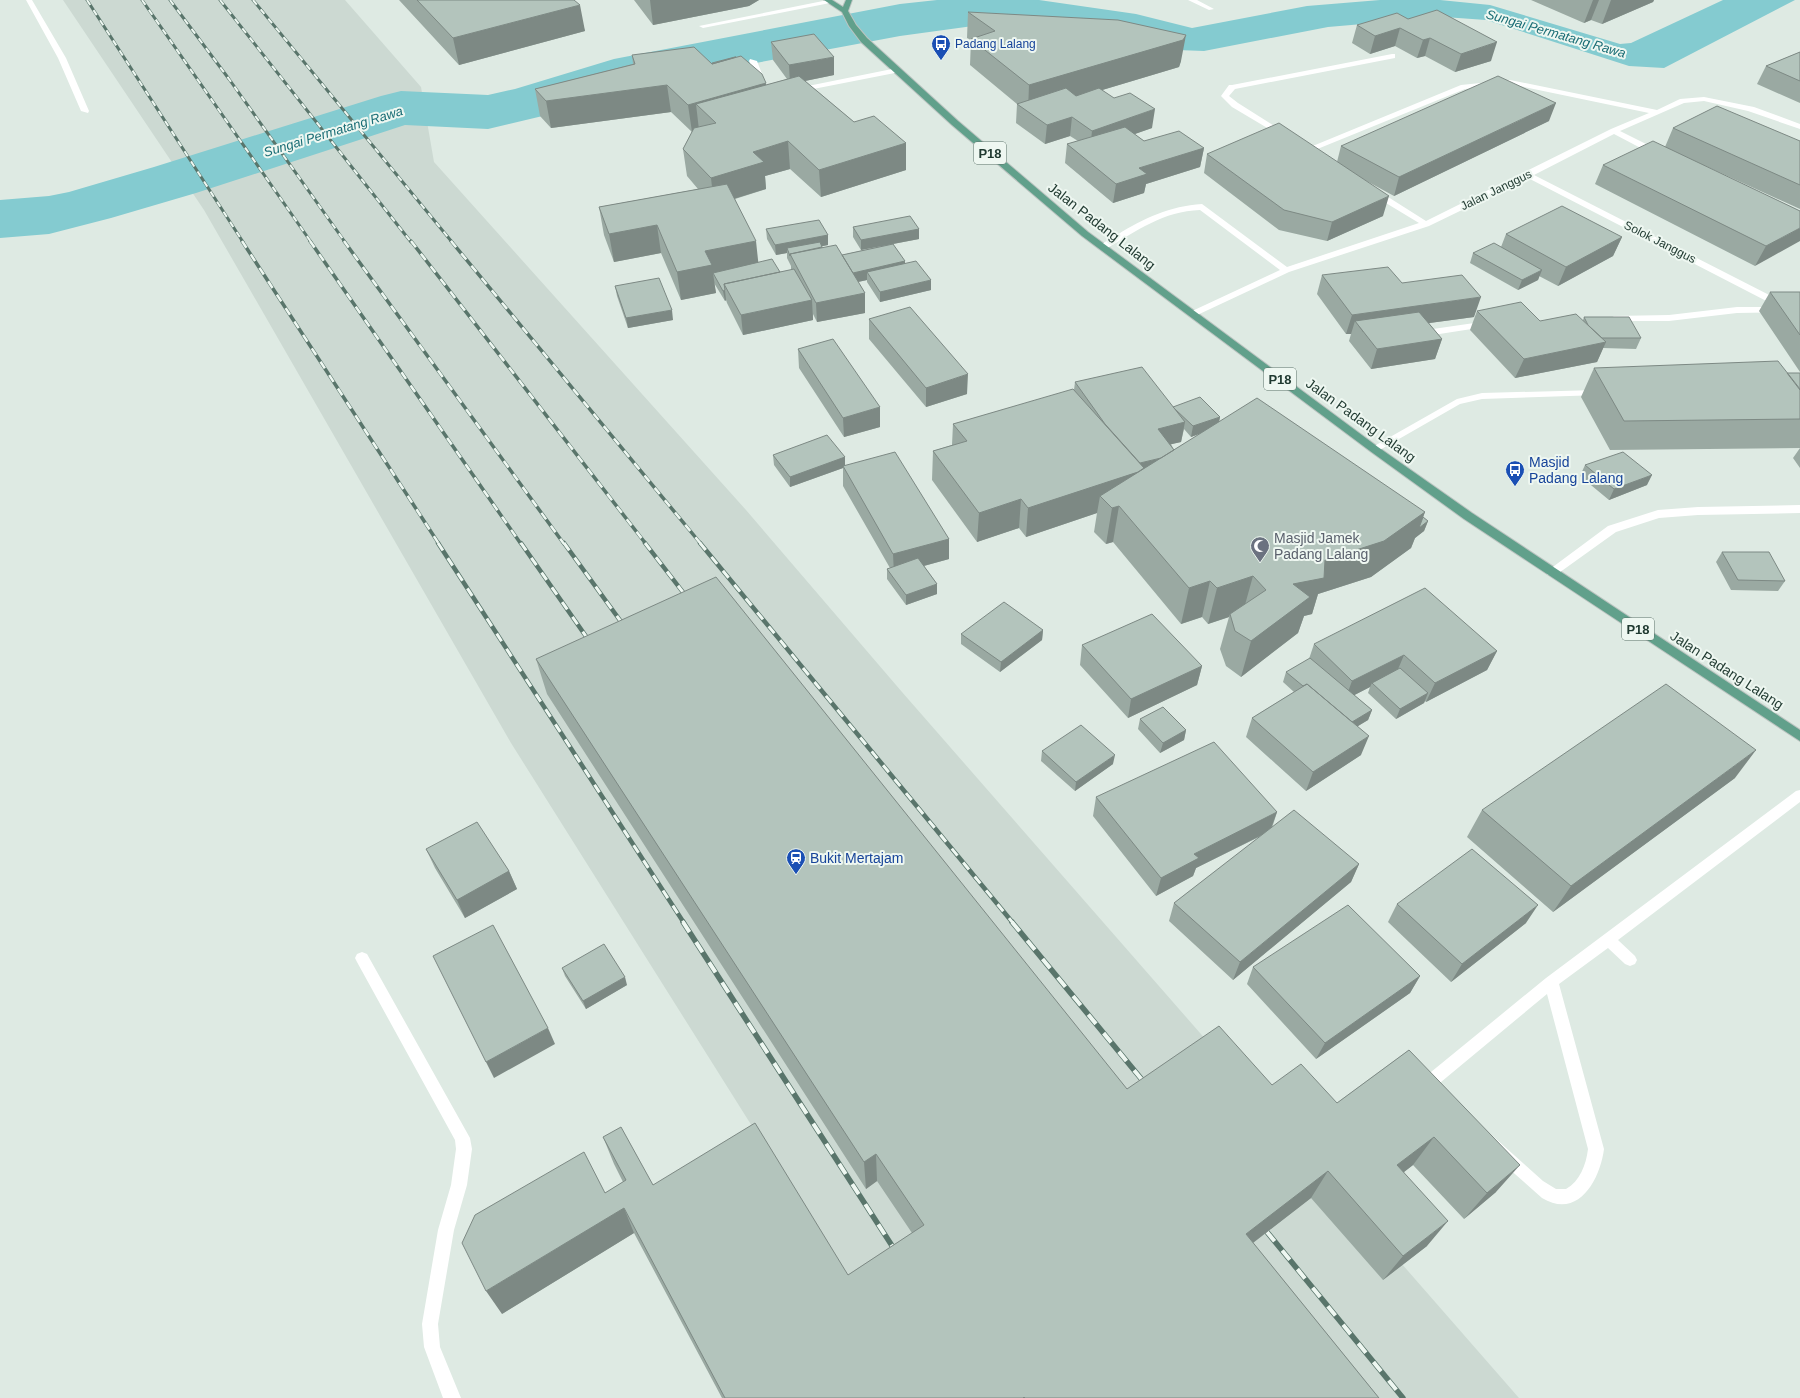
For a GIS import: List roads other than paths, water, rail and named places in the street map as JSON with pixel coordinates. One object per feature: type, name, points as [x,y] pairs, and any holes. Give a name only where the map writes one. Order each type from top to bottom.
[{"type":"main road","points":[[846,14],[849,0]]},
{"type":"main road","name":"Jalan Padang Lalang","points":[[827,1],[846,14],[864,40],[961,128],[1085,234],[1374,449],[1552,572],[1800,736]]},
{"type":"street","points":[[29,0],[62,58],[85,111]]},
{"type":"street","points":[[783,0],[789,9]]},
{"type":"street","points":[[1191,0],[1211,9]]},
{"type":"street","points":[[703,26],[827,1]]},
{"type":"street","points":[[1392,56],[1232,87],[1225,96],[1235,105],[1303,148],[1464,87],[1510,82],[1657,112]]},
{"type":"street","points":[[753,61],[764,88],[770,92]]},
{"type":"street","points":[[792,91],[897,70]]},
{"type":"street","name":"Jalan Janggus","points":[[1193,314],[1286,270],[1426,224],[1528,175],[1614,131],[1683,101],[1704,99],[1752,109],[1800,127]]},
{"type":"street","points":[[1614,131],[1662,156]]},
{"type":"street","name":"Solok Janggus","points":[[1528,175],[1795,309]]},
{"type":"street","points":[[1366,187],[1426,224]]},
{"type":"street","points":[[1103,247],[1166,211],[1186,206],[1202,207],[1286,270]]},
{"type":"street","points":[[1606,319],[1669,318],[1737,310],[1795,309]]},
{"type":"street","points":[[1433,332],[1496,323]]},
{"type":"street","points":[[1374,449],[1457,402],[1482,396],[1609,392]]},
{"type":"street","points":[[1552,572],[1612,529],[1658,514],[1698,511],[1800,509]]},
{"type":"street","points":[[1551,982],[1596,1149],[1596,1162],[1591,1173],[1573,1195],[1557,1197],[1538,1186],[1435,1094],[1432,1085],[1436,1077],[1551,982],[1609,940],[1800,795]]},
{"type":"street","points":[[1609,940],[1630,960]]},
{"type":"street","points":[[362,958],[462,1138],[464,1149],[460,1185],[446,1230],[430,1324],[432,1347],[452,1398]]},
{"type":"water","points":[[1023,0],[1039,0],[1136,14],[1192,28],[1307,6],[1380,0],[1440,0],[1490,5],[1620,44],[1631,43],[1723,0],[1795,0],[1664,68],[1629,66],[1486,20],[1444,17],[1328,27],[1204,51],[1177,50],[1032,20],[954,21],[926,24],[899,31],[886,14]]},
{"type":"waterway","name":"Sungai Permatang Rawa","points":[[0,219],[49,215],[89,205],[175,180],[401,108],[488,112],[531,102],[614,75],[691,59],[900,20],[973,11],[1014,9]]},
{"type":"railway","points":[[87,0],[243,242]]},
{"type":"railway","points":[[142,0],[311,242]]},
{"type":"railway","points":[[170,0],[229,79],[345,242]]},
{"type":"railway","points":[[220,0],[411,242]]},
{"type":"railway","points":[[253,0],[452,242]]},
{"type":"railway","points":[[242,241],[439,544]]},
{"type":"railway","points":[[310,241],[521,544]]},
{"type":"railway","points":[[344,241],[564,544]]},
{"type":"railway","points":[[411,241],[646,544]]},
{"type":"railway","points":[[451,241],[701,544]]},
{"type":"railway","points":[[438,543],[684,923]]},
{"type":"railway","points":[[521,543],[592,645]]},
{"type":"railway","points":[[564,543],[627,630]]},
{"type":"railway","points":[[645,543],[689,600]]},
{"type":"railway","points":[[700,543],[1013,923]]},
{"type":"railway","points":[[683,922],[898,1255]]},
{"type":"railway","points":[[1012,922],[1148,1087]]},
{"type":"railway","points":[[1267,1232],[1403,1398]]},
{"type":"place","name":"Padang Lalang","points":[[941,61]]},
{"type":"place","name":"Masjid Padang Lalang","points":[[1515,487]]},
{"type":"place","name":"Masjid Jamek Padang Lalang","points":[[1260,563]]},
{"type":"place","name":"Bukit Mertajam","points":[[796,875]]}]
